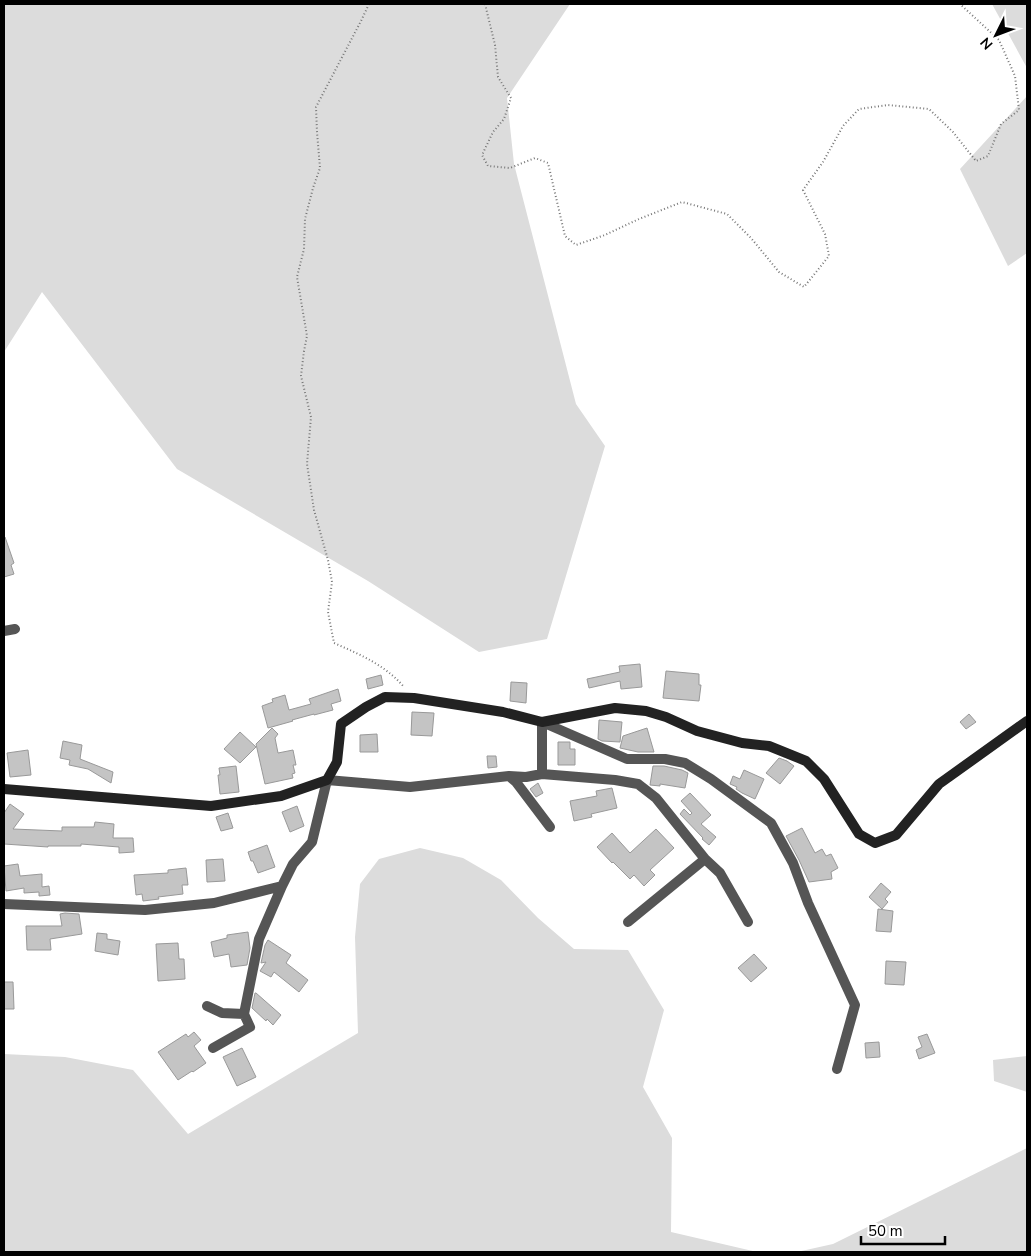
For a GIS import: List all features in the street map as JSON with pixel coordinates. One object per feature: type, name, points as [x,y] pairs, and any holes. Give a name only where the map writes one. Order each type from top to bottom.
[{"type":"street","points":[[4,631],[16,629]]},
{"type":"street","points":[[213,1048],[250,1027],[244,1014],[259,939],[293,864],[312,842],[327,780],[337,762],[341,724],[385,697],[414,698],[503,712],[542,722],[627,758],[665,759],[685,763],[711,779],[770,823],[793,863],[808,903],[855,1005],[837,1069]]},
{"type":"street","points":[[542,722],[615,708],[646,711],[697,730],[742,742],[768,746],[806,761],[824,779],[859,834],[876,842],[896,835],[939,784],[1027,721]]},
{"type":"street","points":[[542,722],[542,774]]},
{"type":"street","points":[[4,789],[211,806],[281,796],[327,780],[410,787],[542,774],[615,780],[638,784],[656,798],[705,859],[720,873],[748,922]]},
{"type":"street","points":[[509,776],[516,782],[550,827]]},
{"type":"street","points":[[628,922],[705,859]]},
{"type":"street","points":[[4,904],[145,910],[214,902],[282,886]]},
{"type":"street","points":[[207,1006],[222,1014],[244,1014]]},
{"type":"path","points":[[369,4],[316,106],[320,168],[305,219],[304,249],[297,277],[307,336],[301,376],[311,417],[307,464],[314,510],[332,582],[328,612],[334,643],[381,666],[395,676],[414,698]]},
{"type":"path","points":[[485,4],[495,45],[498,77],[511,98],[504,119],[493,132],[482,155],[488,166],[510,168],[535,158],[548,163],[565,236],[576,245],[605,236],[639,219],[682,202],[727,214],[751,238],[779,272],[804,287],[829,256],[825,234],[803,190],[823,162],[843,126],[859,109],[888,105],[929,109],[953,132],[976,161],[988,156],[1001,124],[1019,110],[1015,76],[999,40],[960,4]]},
{"type":"shaded area","points":[[4,4],[570,4],[507,98],[514,164],[576,404],[605,446],[547,639],[479,652],[368,581],[177,469],[42,292],[4,352]]},
{"type":"shaded area","points":[[992,4],[1027,4],[1027,68]]},
{"type":"shaded area","points":[[1027,96],[1027,253],[1008,266],[960,169]]},
{"type":"shaded area","points":[[420,848],[463,858],[501,880],[538,918],[574,949],[628,950],[664,1010],[643,1087],[672,1138],[671,1232],[757,1252],[4,1252],[4,1054],[65,1057],[133,1070],[188,1134],[358,1033],[355,937],[360,884],[379,859]]},
{"type":"shaded area","points":[[1027,1056],[1027,1092],[994,1081],[993,1060]]},
{"type":"shaded area","points":[[1027,1148],[1027,1252],[797,1252],[833,1244]]},
{"type":"building","points":[[4,538],[14,563],[11,565],[14,574],[4,577]]},
{"type":"building","points":[[640,664],[642,687],[621,689],[620,681],[589,688],[587,679],[620,672],[619,666]]},
{"type":"building","points":[[666,671],[699,674],[699,685],[701,685],[699,701],[663,698]]},
{"type":"building","points":[[381,675],[383,685],[368,689],[366,679]]},
{"type":"building","points":[[511,682],[527,683],[526,703],[510,701]]},
{"type":"building","points":[[338,689],[341,701],[331,704],[333,710],[268,728],[262,706],[273,702],[272,699],[285,695],[289,710],[311,704],[309,699]]},
{"type":"building","points":[[412,712],[434,713],[432,736],[411,735]]},
{"type":"building","points":[[969,714],[976,722],[966,729],[960,722]]},
{"type":"building","points":[[599,720],[622,722],[620,742],[598,739]]},
{"type":"building","points":[[272,728],[278,734],[275,738],[278,753],[293,750],[296,765],[293,765],[295,773],[292,774],[293,778],[265,784],[256,744]]},
{"type":"building","points":[[647,728],[654,752],[638,752],[620,748],[623,736]]},
{"type":"building","points":[[240,732],[256,747],[240,763],[224,749]]},
{"type":"building","points":[[377,734],[378,752],[360,752],[360,735]]},
{"type":"building","points":[[63,741],[82,745],[80,759],[113,772],[111,783],[88,769],[69,765],[70,760],[60,758]]},
{"type":"building","points":[[558,742],[570,742],[570,749],[575,749],[575,765],[558,765]]},
{"type":"building","points":[[28,750],[31,775],[10,777],[7,753]]},
{"type":"building","points":[[487,756],[496,756],[497,767],[488,768]]},
{"type":"building","points":[[779,758],[794,766],[780,784],[766,773]]},
{"type":"building","points":[[236,766],[239,792],[220,794],[219,768]]},
{"type":"building","points":[[653,766],[664,766],[688,773],[685,788],[660,784],[660,786],[650,785]]},
{"type":"building","points":[[744,770],[764,779],[755,799],[742,793],[736,789],[737,787],[730,784],[733,776],[740,779]]},
{"type":"building","points":[[538,783],[543,793],[536,797],[530,789]]},
{"type":"building","points":[[612,788],[617,808],[591,814],[592,817],[574,821],[570,801],[597,796],[596,791]]},
{"type":"building","points":[[690,793],[711,815],[701,824],[716,837],[709,845],[680,814],[684,809],[690,815],[692,813],[681,801]]},
{"type":"building","points":[[10,804],[24,814],[13,829],[62,831],[62,827],[94,827],[95,822],[114,824],[113,838],[133,838],[134,852],[119,853],[119,847],[81,844],[81,846],[48,847],[4,844],[4,813]]},
{"type":"building","points":[[297,806],[304,826],[290,832],[282,812]]},
{"type":"building","points":[[228,813],[233,828],[221,831],[216,817]]},
{"type":"building","points":[[802,828],[815,853],[822,849],[826,856],[831,854],[838,868],[831,872],[832,879],[809,882],[786,836]]},
{"type":"building","points":[[656,829],[674,848],[650,870],[655,875],[644,886],[634,875],[630,879],[597,847],[612,833],[630,853]]},
{"type":"building","points":[[267,845],[275,867],[258,873],[248,852]]},
{"type":"building","points":[[223,859],[225,881],[207,882],[206,860]]},
{"type":"building","points":[[18,864],[20,876],[42,874],[42,887],[49,886],[50,895],[39,896],[39,892],[24,893],[24,888],[6,891],[4,866]]},
{"type":"building","points":[[186,868],[188,885],[182,885],[183,894],[143,901],[142,894],[136,895],[134,875],[168,873],[168,870]]},
{"type":"building","points":[[881,883],[891,892],[885,899],[888,902],[882,909],[869,897]]},
{"type":"building","points":[[878,909],[893,911],[891,932],[876,931]]},
{"type":"building","points":[[60,914],[79,914],[82,934],[50,939],[51,950],[27,950],[26,926],[62,926]]},
{"type":"building","points":[[248,932],[250,948],[247,965],[231,967],[229,954],[214,957],[211,942],[227,938],[227,935]]},
{"type":"building","points":[[97,933],[107,934],[107,939],[120,941],[118,955],[95,951]]},
{"type":"building","points":[[268,940],[291,955],[286,963],[308,980],[299,992],[274,972],[271,977],[260,971],[266,962],[261,963]]},
{"type":"building","points":[[178,943],[179,959],[184,959],[185,979],[158,981],[156,944]]},
{"type":"building","points":[[754,954],[767,968],[751,982],[738,968]]},
{"type":"building","points":[[886,961],[906,962],[904,985],[885,984]]},
{"type":"building","points":[[4,982],[13,982],[14,1009],[4,1009]]},
{"type":"building","points":[[255,993],[281,1015],[273,1025],[252,1008]]},
{"type":"building","points":[[194,1032],[201,1040],[194,1046],[206,1063],[178,1080],[158,1052],[186,1034],[188,1037]]},
{"type":"building","points":[[927,1034],[935,1053],[919,1059],[916,1050],[922,1047],[918,1037]]},
{"type":"building","points":[[879,1042],[880,1057],[866,1058],[865,1043]]},
{"type":"building","points":[[242,1048],[256,1077],[237,1086],[223,1057]]}]
